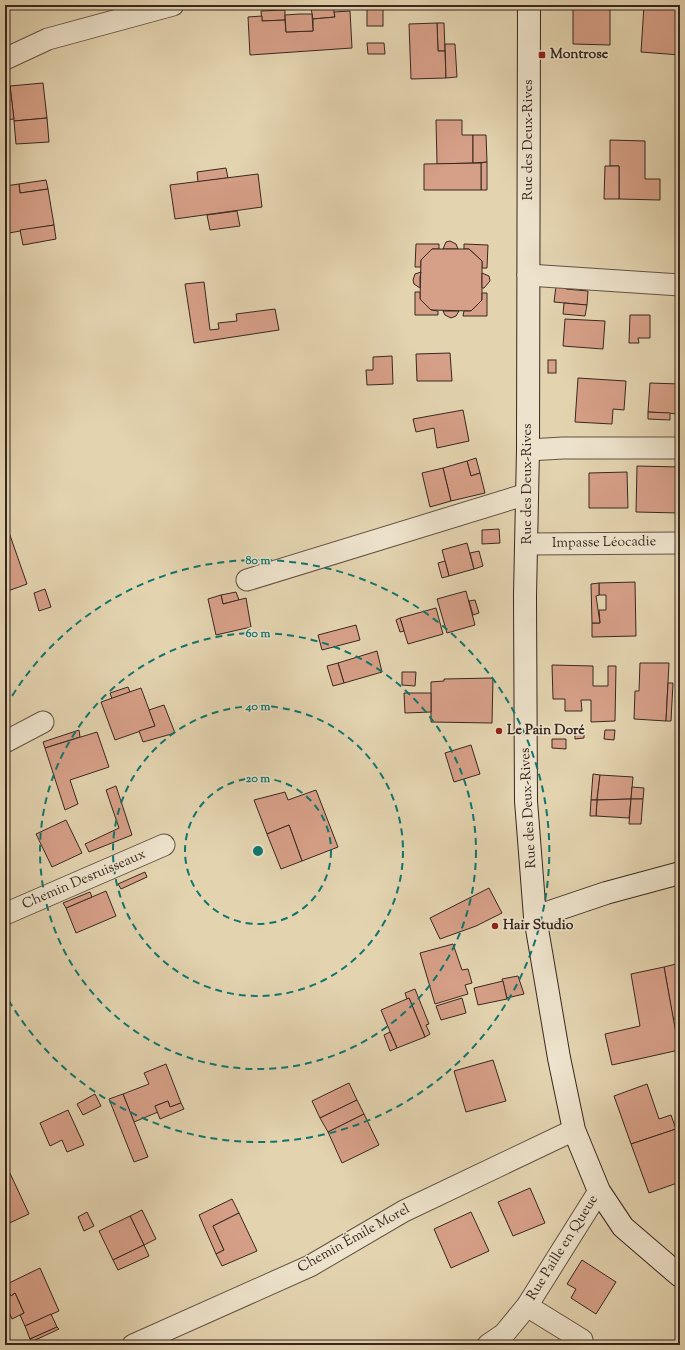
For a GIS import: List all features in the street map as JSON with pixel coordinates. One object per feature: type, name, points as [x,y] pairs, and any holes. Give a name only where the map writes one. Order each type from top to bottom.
[{"type":"street","points":[[5,59],[48,39],[173,5]]},
{"type":"street","name":"Rue des Deux-Rives","points":[[529,5],[528,450],[525,596],[526,801],[535,917],[559,1058],[574,1130],[600,1191],[623,1227],[680,1276]]},
{"type":"street","points":[[528,275],[680,285]]},
{"type":"street","points":[[528,450],[562,448],[680,448]]},
{"type":"street","points":[[247,580],[527,494]]},
{"type":"street","name":"Impasse Léocadie","points":[[527,544],[680,543]]},
{"type":"street","points":[[5,742],[43,722]]},
{"type":"street","name":"Chemin Desruisseaux","points":[[5,914],[164,845]]},
{"type":"street","points":[[535,917],[606,893],[680,873]]},
{"type":"street","name":"Chemin Émile Morel","points":[[133,1345],[310,1266],[404,1211],[574,1130]]},
{"type":"street","name":"Rue Paille en Queue","points":[[488,1345],[504,1334],[527,1306],[600,1191]]},
{"type":"street","name":"Rue Paille en Queue","points":[[527,1306],[582,1340]]},
{"type":"building","points":[[367,5],[383,5],[383,26],[367,26]]},
{"type":"building","points":[[573,5],[610,5],[610,45],[573,44]]},
{"type":"building","points":[[644,5],[677,5],[676,28],[680,28],[680,55],[641,52]]},
{"type":"building","points":[[333,6],[335,17],[313,19],[311,8]]},
{"type":"building","points":[[285,10],[285,20],[262,21],[261,11]]},
{"type":"building","points":[[350,11],[352,48],[250,55],[248,17],[262,16],[262,21],[285,20],[286,32],[313,31],[313,19],[335,17],[334,12]]},
{"type":"building","points":[[312,14],[313,31],[286,32],[285,15]]},
{"type":"building","points":[[437,23],[444,23],[445,51],[438,51]]},
{"type":"building","points":[[437,23],[438,51],[445,51],[446,78],[411,79],[409,24]]},
{"type":"building","points":[[367,43],[384,43],[385,54],[368,54]]},
{"type":"building","points":[[445,44],[455,44],[457,77],[446,78]]},
{"type":"building","points":[[43,83],[47,118],[14,121],[10,86]]},
{"type":"building","points":[[5,86],[10,86],[14,119],[5,120]]},
{"type":"building","points":[[47,118],[49,142],[16,144],[14,121]]},
{"type":"building","points":[[436,120],[462,120],[462,135],[473,135],[473,163],[437,164]]},
{"type":"building","points":[[473,135],[486,135],[487,162],[473,163]]},
{"type":"building","points":[[610,140],[645,141],[645,179],[660,179],[660,200],[619,199],[619,166],[610,166]]},
{"type":"building","points":[[487,162],[487,190],[481,190],[481,163]]},
{"type":"building","points":[[481,163],[481,190],[424,190],[424,164]]},
{"type":"building","points":[[605,166],[619,166],[619,199],[604,199]]},
{"type":"building","points":[[226,168],[228,178],[198,182],[197,172]]},
{"type":"building","points":[[258,174],[262,207],[175,219],[170,185]]},
{"type":"building","points":[[46,180],[48,189],[20,193],[19,184]]},
{"type":"building","points":[[19,184],[20,193],[48,189],[54,225],[9,233],[5,210],[5,186]]},
{"type":"building","points":[[237,211],[240,226],[210,230],[207,215]]},
{"type":"building","points":[[54,225],[56,239],[23,245],[20,230]]},
{"type":"building","points":[[450,241],[456,244],[458,249],[443,249],[446,242]]},
{"type":"building","points":[[416,244],[439,244],[439,249],[432,249],[421,260],[421,267],[415,267]]},
{"type":"building","points":[[464,244],[488,245],[487,268],[482,268],[482,261],[469,249],[464,249]]},
{"type":"building","points":[[432,249],[469,249],[482,261],[482,300],[471,311],[431,310],[420,299],[421,260]]},
{"type":"building","points":[[421,272],[420,288],[414,284],[413,280],[415,274]]},
{"type":"building","points":[[482,273],[489,276],[490,281],[484,288],[482,288]]},
{"type":"building","points":[[204,282],[210,330],[219,329],[218,323],[237,321],[236,314],[275,309],[279,330],[194,343],[185,284]]},
{"type":"building","points":[[556,286],[566,287],[566,289],[588,291],[587,305],[554,302]]},
{"type":"building","points":[[415,292],[420,292],[420,299],[431,310],[438,311],[438,315],[415,315]]},
{"type":"building","points":[[482,293],[487,293],[487,316],[463,316],[464,311],[471,311],[482,300]]},
{"type":"building","points":[[564,303],[587,305],[585,316],[563,314]]},
{"type":"building","points":[[443,311],[459,311],[456,316],[451,318],[445,315]]},
{"type":"building","points":[[630,315],[650,315],[650,338],[638,338],[639,343],[629,343]]},
{"type":"building","points":[[565,319],[605,321],[603,349],[563,346]]},
{"type":"building","points":[[450,353],[452,381],[417,381],[416,354]]},
{"type":"building","points":[[392,356],[393,384],[367,385],[366,370],[373,370],[373,357]]},
{"type":"building","points":[[548,360],[556,360],[556,373],[548,373]]},
{"type":"building","points":[[578,378],[626,381],[624,410],[613,409],[612,424],[575,422]]},
{"type":"building","points":[[650,383],[680,384],[680,414],[648,412]]},
{"type":"building","points":[[463,410],[469,441],[437,448],[434,428],[416,432],[413,419]]},
{"type":"building","points":[[648,412],[670,413],[670,420],[648,419]]},
{"type":"building","points":[[476,458],[480,473],[471,476],[467,461]]},
{"type":"building","points":[[467,461],[471,476],[480,473],[485,493],[451,501],[443,468]]},
{"type":"building","points":[[637,466],[680,467],[680,513],[636,512]]},
{"type":"building","points":[[443,468],[451,501],[430,507],[422,473]]},
{"type":"building","points":[[627,472],[628,508],[589,508],[589,473]]},
{"type":"building","points":[[5,521],[27,584],[5,592]]},
{"type":"building","points":[[499,529],[500,543],[482,544],[482,530]]},
{"type":"building","points":[[467,543],[474,569],[449,576],[442,550]]},
{"type":"building","points":[[479,551],[483,566],[474,569],[470,553]]},
{"type":"building","points":[[445,561],[449,576],[442,578],[438,563]]},
{"type":"building","points":[[635,582],[636,636],[592,637],[592,623],[600,623],[599,610],[606,610],[606,595],[599,595],[599,583]]},
{"type":"building","points":[[599,583],[599,595],[596,596],[600,623],[592,623],[591,584]]},
{"type":"building","points":[[45,589],[51,607],[39,611],[34,593]]},
{"type":"building","points":[[466,591],[475,625],[447,633],[437,599]]},
{"type":"building","points":[[236,592],[239,600],[223,604],[221,595]]},
{"type":"building","points":[[221,595],[223,604],[246,598],[251,627],[216,635],[208,599]]},
{"type":"building","points":[[475,600],[479,613],[473,615],[469,601]]},
{"type":"building","points":[[436,608],[443,634],[408,644],[400,618]]},
{"type":"building","points":[[400,618],[404,631],[400,632],[396,620]]},
{"type":"building","points":[[676,623],[680,623],[680,632],[676,631]]},
{"type":"building","points":[[356,625],[360,640],[322,650],[318,635]]},
{"type":"building","points":[[377,651],[382,672],[344,683],[338,663]]},
{"type":"building","points":[[338,663],[344,683],[333,686],[327,666]]},
{"type":"building","points":[[640,663],[669,663],[666,721],[634,719],[635,691],[639,691]]},
{"type":"building","points":[[552,665],[593,666],[593,686],[608,686],[608,666],[616,666],[615,721],[591,722],[591,700],[581,700],[582,711],[565,711],[565,699],[553,699]]},
{"type":"building","points":[[402,672],[416,672],[415,686],[402,685]]},
{"type":"building","points":[[493,678],[492,723],[431,722],[431,682],[444,681],[444,679]]},
{"type":"building","points":[[668,683],[673,683],[671,721],[666,721]]},
{"type":"building","points":[[128,687],[130,692],[112,699],[110,693]]},
{"type":"building","points":[[141,688],[155,726],[115,740],[101,702]]},
{"type":"building","points":[[404,693],[431,693],[431,712],[405,713]]},
{"type":"building","points":[[164,705],[175,733],[143,742],[139,731],[155,726],[149,710]]},
{"type":"building","points":[[79,730],[80,737],[45,748],[43,742]]},
{"type":"building","points":[[575,730],[584,730],[584,738],[575,739]]},
{"type":"building","points":[[605,730],[615,730],[614,740],[604,739]]},
{"type":"building","points":[[97,732],[109,767],[70,780],[78,804],[65,810],[45,748]]},
{"type":"building","points":[[552,739],[566,739],[566,749],[552,748]]},
{"type":"building","points":[[471,745],[480,774],[454,782],[445,753]]},
{"type":"building","points":[[593,774],[600,775],[597,800],[591,800]]},
{"type":"building","points":[[600,775],[633,777],[631,799],[597,800]]},
{"type":"building","points":[[116,786],[132,835],[89,852],[85,844],[119,828],[106,790]]},
{"type":"building","points":[[632,787],[644,788],[643,799],[631,799]]},
{"type":"building","points":[[316,790],[338,847],[302,861],[289,825],[267,834],[254,800],[285,792],[288,800]]},
{"type":"building","points":[[631,799],[629,818],[596,816],[597,800]]},
{"type":"building","points":[[631,799],[643,799],[641,824],[629,824]]},
{"type":"building","points":[[591,800],[597,800],[596,816],[590,816]]},
{"type":"building","points":[[66,820],[82,853],[52,867],[36,834]]},
{"type":"building","points":[[289,825],[302,861],[281,869],[267,834]]},
{"type":"building","points":[[145,872],[147,877],[121,889],[118,884]]},
{"type":"building","points":[[489,888],[502,913],[476,926],[440,939],[430,918]]},
{"type":"building","points":[[106,891],[116,916],[76,933],[66,908]]},
{"type":"building","points":[[90,892],[92,897],[66,908],[63,903]]},
{"type":"building","points":[[453,944],[462,970],[468,969],[472,983],[465,985],[468,994],[435,1004],[420,953]]},
{"type":"building","points":[[676,964],[680,981],[680,1018],[673,1019],[664,967]]},
{"type":"building","points":[[664,967],[679,1050],[612,1065],[605,1034],[640,1026],[631,974]]},
{"type":"building","points":[[518,976],[524,994],[507,998],[502,979]]},
{"type":"building","points":[[503,981],[507,999],[478,1005],[474,988]]},
{"type":"building","points":[[415,989],[429,1024],[426,1025],[430,1034],[425,1037],[409,998],[407,999],[405,993]]},
{"type":"building","points":[[409,998],[425,1037],[397,1048],[381,1010]]},
{"type":"building","points":[[462,998],[466,1013],[441,1020],[436,1006]]},
{"type":"building","points":[[390,1032],[397,1048],[390,1051],[384,1035]]},
{"type":"building","points":[[493,1060],[506,1101],[466,1112],[454,1071]]},
{"type":"building","points":[[166,1064],[181,1103],[170,1107],[168,1101],[155,1106],[158,1112],[134,1122],[123,1094],[149,1084],[144,1073]]},
{"type":"building","points":[[349,1083],[357,1100],[320,1118],[312,1101]]},
{"type":"building","points":[[647,1084],[659,1119],[671,1115],[676,1129],[631,1144],[614,1096]]},
{"type":"building","points":[[95,1094],[101,1106],[83,1115],[77,1104]]},
{"type":"building","points":[[123,1094],[148,1157],[134,1162],[109,1099]]},
{"type":"building","points":[[357,1100],[364,1114],[328,1132],[320,1118]]},
{"type":"building","points":[[168,1101],[170,1107],[181,1103],[184,1109],[160,1119],[155,1106]]},
{"type":"building","points":[[68,1110],[84,1145],[67,1152],[62,1140],[50,1146],[40,1123]]},
{"type":"building","points":[[364,1114],[379,1145],[342,1163],[328,1132]]},
{"type":"building","points":[[676,1129],[680,1141],[680,1182],[649,1193],[631,1144]]},
{"type":"building","points":[[8,1169],[29,1214],[5,1225],[5,1170]]},
{"type":"building","points":[[530,1188],[545,1223],[513,1236],[498,1202]]},
{"type":"building","points":[[232,1199],[239,1213],[213,1226],[224,1250],[216,1254],[199,1215]]},
{"type":"building","points":[[142,1210],[156,1239],[144,1245],[130,1216]]},
{"type":"building","points":[[87,1212],[94,1226],[84,1231],[78,1217]]},
{"type":"building","points":[[471,1212],[489,1251],[451,1268],[434,1229]]},
{"type":"building","points":[[239,1213],[257,1251],[222,1266],[216,1254],[224,1250],[213,1226]]},
{"type":"building","points":[[130,1216],[144,1245],[113,1260],[99,1231]]},
{"type":"building","points":[[144,1245],[149,1256],[118,1270],[113,1260]]},
{"type":"building","points":[[582,1260],[616,1282],[596,1314],[571,1298],[576,1289],[567,1284]]},
{"type":"building","points":[[40,1268],[59,1311],[25,1326],[20,1315],[24,1313],[15,1293],[11,1296],[5,1285]]},
{"type":"building","points":[[5,1286],[11,1296],[15,1293],[24,1313],[12,1319],[5,1303]]},
{"type":"building","points":[[51,1314],[57,1327],[30,1339],[25,1326]]},
{"type":"building","points":[[57,1327],[59,1329],[31,1342],[30,1339]]},
{"type":"place","name":"Montrose","points":[[542,55]]},
{"type":"place","name":"Le Pain Doré","points":[[499,731]]},
{"type":"place","name":"Hair Studio","points":[[495,926]]}]
